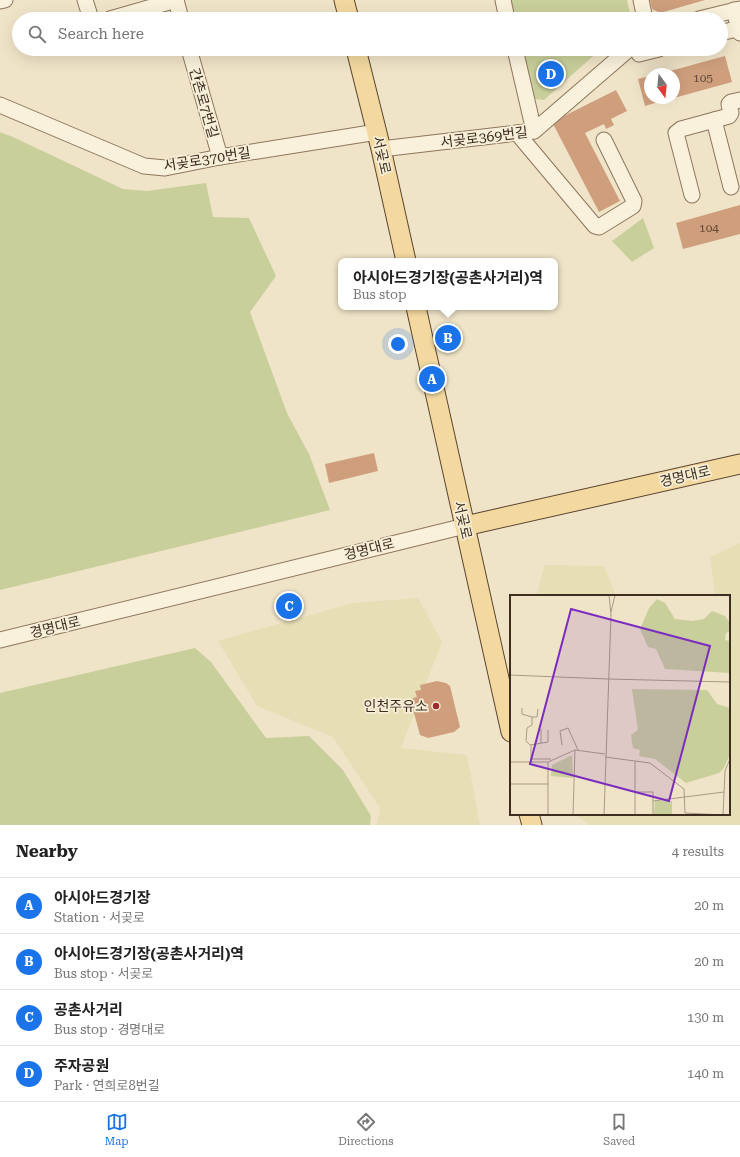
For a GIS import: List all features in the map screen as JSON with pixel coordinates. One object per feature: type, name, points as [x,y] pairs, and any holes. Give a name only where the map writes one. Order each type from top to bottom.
[{"type":"main road","points":[[344,0],[347,12]]},
{"type":"main road","name":"서곶로","points":[[358,56],[405,258]]},
{"type":"main road","name":"서곶로","points":[[417,310],[510,728]]},
{"type":"main road","name":"경명대로","points":[[465,526],[740,464]]},
{"type":"main road","points":[[529,815],[532,825]]},
{"type":"street","points":[[0,1],[4,0]]},
{"type":"street","points":[[85,0],[89,12]]},
{"type":"street","points":[[134,12],[176,0],[179,12]]},
{"type":"street","points":[[503,0],[506,12]]},
{"type":"street","points":[[640,0],[643,12]]},
{"type":"street","points":[[726,12],[737,9],[739,30],[728,32]]},
{"type":"street","name":"간촌로7번길","points":[[191,56],[220,157]]},
{"type":"street","points":[[517,56],[534,131]]},
{"type":"street","name":"서곶로369번길","points":[[379,141],[534,131],[629,56]]},
{"type":"street","points":[[692,195],[676,133],[681,129],[730,116],[731,113],[729,104],[740,100]]},
{"type":"street","name":"서곶로370번길","points":[[0,105],[144,166],[165,168],[220,157],[379,141]]},
{"type":"street","points":[[714,120],[731,187]]},
{"type":"street","points":[[517,133],[595,226],[599,227],[633,206],[634,201],[604,140]]},
{"type":"street","name":"경명대로","points":[[0,640],[465,526]]},
{"type":"shaded area","points":[[740,543],[740,825],[590,825],[575,815],[730,815],[730,595],[715,595],[710,557]]},
{"type":"shaded area","points":[[545,565],[604,566],[616,595],[536,595]]},
{"type":"shaded area","points":[[418,598],[442,642],[401,748],[467,755],[480,825],[377,825],[380,808],[333,737],[257,706],[218,641],[353,603]]},
{"type":"green space","points":[[511,0],[627,0],[630,12],[514,12]]},
{"type":"green space","points":[[525,56],[593,56],[544,100],[535,99]]},
{"type":"green space","points":[[0,132],[123,189],[147,191],[206,183],[213,217],[249,218],[276,276],[250,312],[287,413],[309,454],[330,510],[0,590]]},
{"type":"green space","points":[[643,218],[654,248],[632,262],[612,241]]},
{"type":"green space","points":[[195,648],[211,662],[266,738],[309,736],[343,770],[371,816],[370,825],[0,825],[0,693]]},
{"type":"building","points":[[650,0],[705,0],[663,12],[658,12],[652,9]]},
{"type":"building","points":[[725,56],[732,82],[680,96],[680,68]]},
{"type":"building","points":[[644,78],[644,102],[638,79]]},
{"type":"building","points":[[616,90],[627,111],[611,119],[614,125],[606,129],[604,124],[585,133],[620,201],[599,212],[552,122]]},
{"type":"building","points":[[740,205],[740,234],[683,249],[676,223]]},
{"type":"building","points":[[374,453],[378,471],[329,483],[325,464]]},
{"type":"building","points":[[437,681],[446,683],[450,686],[460,727],[454,732],[428,738],[420,735],[411,702],[413,698],[417,697],[415,691],[421,690],[420,685]]},
{"type":"place","name":"주자공원","points":[[551,74]]},
{"type":"place","name":"아시아드경기장(공촌사거리)역","points":[[448,338]]},
{"type":"place","name":"아시아드경기장","points":[[432,379]]},
{"type":"place","name":"공촌사거리","points":[[289,606]]},
{"type":"place","name":"인천주유소","points":[[436,706]]}]
